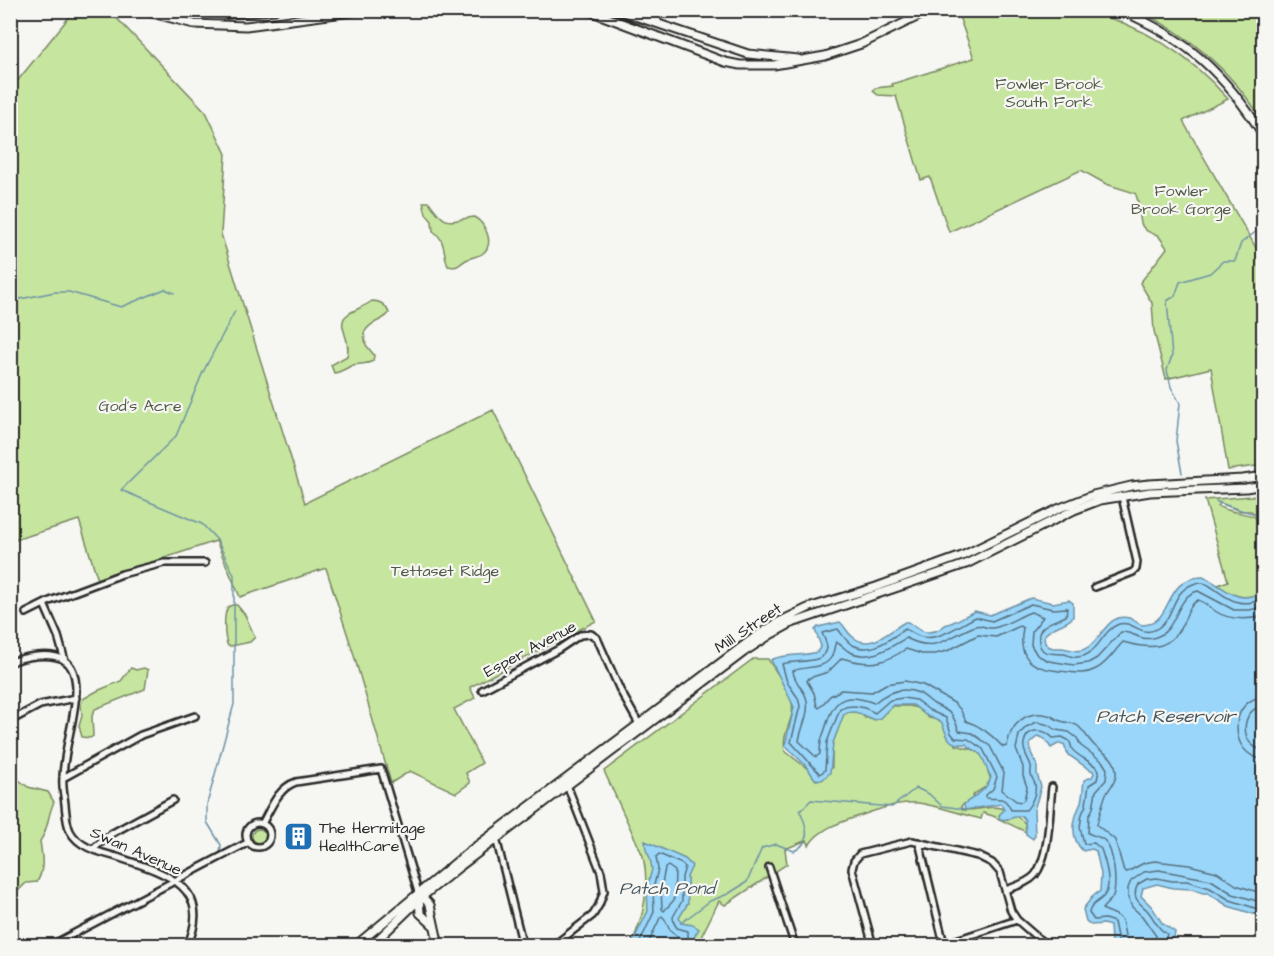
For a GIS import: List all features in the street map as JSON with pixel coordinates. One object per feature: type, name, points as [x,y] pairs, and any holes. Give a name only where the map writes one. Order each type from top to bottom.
[{"type":"main road","points":[[141,10],[194,24],[246,26],[366,10]]},
{"type":"main road","points":[[195,10],[227,14],[275,10]]},
{"type":"main road","points":[[587,10],[702,54],[740,65],[790,64],[842,51],[931,10]]},
{"type":"main road","points":[[644,10],[658,21],[678,31]]},
{"type":"main road","points":[[1120,10],[1167,34],[1202,60],[1238,96],[1263,136]]},
{"type":"main road","points":[[612,19],[617,11],[748,54],[766,57],[810,58]]},
{"type":"main road","name":"Mill Street","points":[[356,945],[770,635],[838,603],[962,556],[1060,508],[1093,495],[1149,484],[1263,476]]},
{"type":"main road","name":"Mill Street","points":[[371,945],[466,854],[768,629],[808,608],[838,603],[966,564],[1084,506],[1100,501],[1150,492],[1246,488],[1263,485]]},
{"type":"main road","points":[[420,896],[420,913],[434,926]]},
{"type":"main road","points":[[420,896],[432,910],[439,945]]},
{"type":"street","points":[[1095,587],[1136,569],[1137,562],[1122,497]]},
{"type":"street","points":[[26,612],[122,574],[164,563],[205,563]]},
{"type":"street","name":"Swan Avenue","points":[[44,604],[58,636],[64,661],[75,676],[76,698],[63,778],[69,826],[79,841],[93,849],[137,864],[175,881],[187,891],[194,904],[195,922],[187,945]]},
{"type":"street","name":"Esper Avenue","points":[[482,690],[559,649],[580,635],[591,634],[597,638],[620,690],[639,724]]},
{"type":"street","points":[[10,663],[21,657],[33,656],[60,658],[64,661]]},
{"type":"street","points":[[10,721],[40,705],[76,698]]},
{"type":"street","points":[[63,778],[141,735],[195,716]]},
{"type":"street","points":[[262,824],[280,792],[288,785],[381,769],[420,896]]},
{"type":"street","points":[[553,945],[593,915],[604,891],[600,868],[567,785]]},
{"type":"street","points":[[1006,890],[1027,882],[1041,866],[1046,847],[1052,787]]},
{"type":"street","points":[[93,849],[111,834],[173,800]]},
{"type":"street","points":[[262,824],[269,832],[268,842],[259,847],[249,842],[247,837],[249,828],[262,824]]},
{"type":"street","points":[[496,838],[523,945]]},
{"type":"street","points":[[873,945],[852,869],[854,861],[860,855],[912,841],[978,856],[992,863],[1000,872],[1009,907],[1017,920],[1047,945]]},
{"type":"street","points":[[50,945],[249,842]]},
{"type":"street","points":[[919,843],[941,945],[1017,920]]},
{"type":"street","points":[[769,867],[795,945]]},
{"type":"street","points":[[1223,945],[1235,945]]},
{"type":"green space","points":[[1083,10],[1124,23],[1162,43],[1197,68],[1228,99],[1183,121],[1263,260],[1263,465],[1228,470],[1211,368],[1166,379],[1154,331],[1152,303],[1140,283],[1167,248],[1158,235],[1150,233],[1141,225],[1135,193],[1106,184],[1081,170],[949,232],[930,177],[921,180],[896,96],[878,95],[873,91],[875,88],[893,86],[892,84],[974,58],[957,11]]},
{"type":"green space","name":"God's Acre","points":[[74,11],[110,11],[206,112],[226,154],[221,234],[305,503],[493,410],[596,621],[470,687],[475,698],[454,709],[482,763],[466,773],[470,783],[456,793],[410,771],[391,783],[326,568],[240,597],[216,541],[98,580],[79,520],[15,540],[10,527],[10,90]]},
{"type":"green space","points":[[1138,11],[1263,11],[1263,121],[1238,87],[1209,57],[1176,31]]},
{"type":"green space","points":[[423,202],[429,202],[440,216],[449,221],[474,217],[478,220],[489,239],[486,250],[457,266],[448,266],[442,243],[433,231],[432,221],[426,214]]},
{"type":"green space","points":[[372,301],[382,304],[389,313],[364,333],[366,345],[374,355],[373,361],[353,365],[334,373],[331,365],[347,356],[344,319],[350,313]]},
{"type":"green space","points":[[1263,495],[1263,519],[1251,511],[1240,511],[1220,503],[1218,506],[1253,516],[1263,522],[1264,591],[1252,596],[1240,596],[1218,585],[1228,581],[1205,500]]},
{"type":"green space","points":[[232,605],[237,605],[245,615],[255,637],[250,642],[228,646],[225,620],[226,610]]},
{"type":"green space","points":[[753,659],[768,659],[789,692],[792,714],[785,737],[785,751],[809,770],[816,780],[822,779],[832,767],[832,745],[841,716],[848,712],[860,712],[865,718],[872,718],[893,706],[910,706],[917,708],[929,718],[941,720],[956,745],[975,750],[983,757],[991,780],[989,785],[974,794],[972,799],[961,806],[962,810],[995,807],[1007,810],[1025,823],[1026,832],[983,813],[981,819],[918,803],[886,807],[836,824],[821,833],[809,845],[807,840],[785,849],[787,864],[725,905],[719,901],[697,945],[631,945],[639,923],[646,891],[645,868],[643,856],[604,771]]},
{"type":"green space","points":[[131,668],[148,670],[145,689],[95,709],[92,716],[93,736],[82,737],[79,726],[83,699],[121,681]]},
{"type":"green space","points":[[10,773],[28,787],[48,792],[54,802],[40,841],[42,862],[40,877],[37,882],[26,883],[15,894],[10,889],[11,833],[16,821],[14,806],[11,803]]},
{"type":"green space","points":[[256,829],[262,829],[266,836],[262,843],[256,843],[252,839],[252,833]]},
{"type":"water","name":"Patch Reservoir","points":[[1203,577],[1239,596],[1254,596],[1263,591],[1264,717],[1259,726],[1264,744],[1263,917],[1228,906],[1208,893],[1157,884],[1143,888],[1141,896],[1152,907],[1162,923],[1175,932],[1174,938],[1167,945],[1116,945],[1111,941],[1110,926],[1091,925],[1086,921],[1083,909],[1100,891],[1101,874],[1096,851],[1092,849],[1083,851],[1076,840],[1074,829],[1082,799],[1084,780],[1092,777],[1094,773],[1068,755],[1064,744],[1051,748],[1045,739],[1038,736],[1030,743],[1041,787],[1034,810],[1035,835],[1033,839],[1026,834],[1025,820],[1022,816],[1006,820],[1000,819],[999,815],[1004,810],[1001,804],[965,810],[964,804],[984,789],[991,777],[983,758],[966,744],[952,742],[942,723],[913,705],[893,705],[875,720],[856,712],[844,714],[833,743],[830,773],[822,780],[815,779],[806,766],[785,745],[794,707],[771,660],[782,656],[817,652],[821,646],[815,630],[818,627],[840,622],[853,637],[867,642],[880,638],[905,622],[923,631],[931,632],[975,611],[990,615],[1031,598],[1053,603],[1069,600],[1073,603],[1073,617],[1047,632],[1044,636],[1045,643],[1052,648],[1079,651],[1091,645],[1115,619],[1129,618],[1142,625],[1152,623],[1165,610],[1181,584],[1190,579]]},
{"type":"water","name":"Patch Pond","points":[[645,841],[685,859],[692,866],[687,877],[688,903],[679,918],[681,923],[693,925],[699,929],[693,945],[631,945],[648,911],[647,888],[652,869]]},
{"type":"waterway","points":[[1264,64],[1258,76],[1264,93]]},
{"type":"waterway","points":[[1182,473],[1176,441],[1180,403],[1171,387],[1167,370],[1172,356],[1167,301],[1175,296],[1180,282],[1210,273],[1223,261],[1235,261],[1241,243],[1257,231],[1258,213]]},
{"type":"waterway","points":[[10,301],[55,292],[69,292],[121,307],[165,289],[174,293]]},
{"type":"waterway","points":[[220,855],[221,845],[207,822],[207,804],[234,704],[234,575],[217,540],[202,524],[121,490],[176,436],[203,372],[235,311]]},
{"type":"waterway","points":[[1216,501],[1264,519]]},
{"type":"waterway","points":[[681,923],[710,901],[728,894],[747,882],[762,848],[776,844],[794,851],[800,848],[806,839],[805,822],[800,811],[811,800],[892,807],[916,788],[929,794],[942,806],[965,809]]},
{"type":"place","name":"The Hermitage HealthCare","points":[[298,837]]},
{"type":"park label","name":"Fowler Brook South Fork","points":[[1049,93]]},
{"type":"park label","name":"Fowler Brook Gorge","points":[[1181,200]]},
{"type":"park label","name":"Tettaset Ridge","points":[[445,571]]}]
